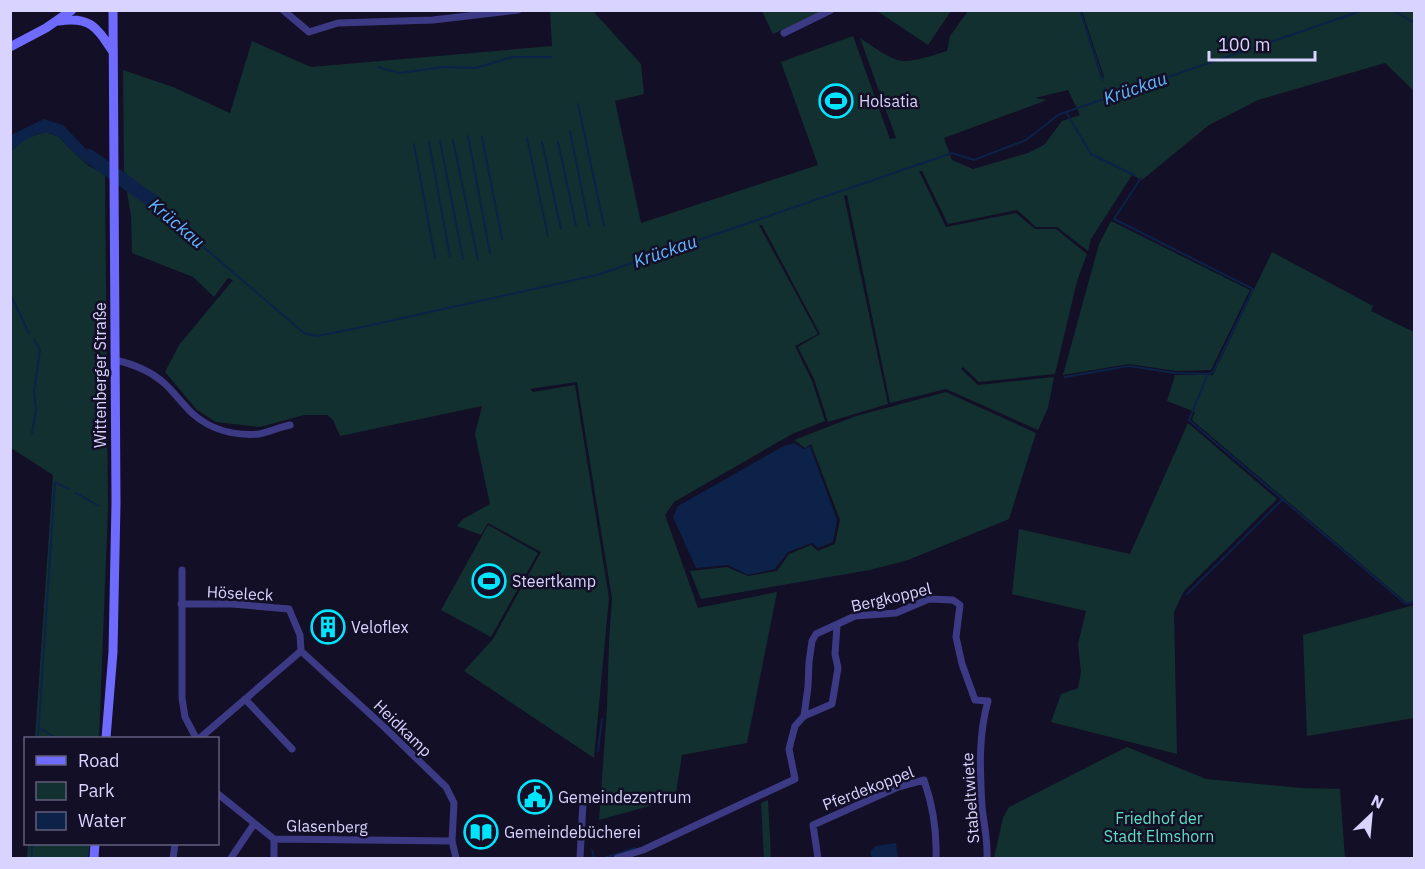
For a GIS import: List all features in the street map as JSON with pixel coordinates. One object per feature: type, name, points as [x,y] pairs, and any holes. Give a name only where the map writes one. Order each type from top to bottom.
[{"type":"main road","points":[[10,47],[72,10]]},
{"type":"main road","name":"Wittenberger Straße","points":[[106,737],[114,640],[116,503],[113,10]]},
{"type":"main road","points":[[113,30],[119,10]]},
{"type":"main road","points":[[57,21],[77,19],[90,24],[98,30],[113,52]]},
{"type":"street","points":[[282,10],[309,32],[338,23],[433,20],[448,14],[518,10]]},
{"type":"street","points":[[784,33],[831,10]]},
{"type":"street","points":[[115,360],[155,375],[194,415],[214,428],[225,432],[259,434],[290,424]]},
{"type":"street","points":[[183,570],[182,698],[185,717],[197,737]]},
{"type":"street","name":"Bergkoppel","points":[[804,716],[812,641],[816,634],[855,616],[896,613],[929,599],[953,600],[960,604],[956,637],[962,664],[975,700],[988,701]]},
{"type":"street","name":"Höseleck","points":[[181,604],[232,604],[289,609],[300,636],[301,651]]},
{"type":"street","name":"Bergkoppel","points":[[617,858],[643,850],[795,779],[789,749],[795,726],[804,716],[832,704],[838,668],[835,654],[837,626]]},
{"type":"street","points":[[199,737],[301,651]]},
{"type":"street","name":"Heidkamp","points":[[301,651],[446,787],[454,803],[452,841],[456,858]]},
{"type":"street","points":[[245,699],[292,749]]},
{"type":"street","name":"Stabeltwiete","points":[[987,858],[988,846],[982,809],[980,748],[988,701]]},
{"type":"street","name":"Pferdekoppel","points":[[818,858],[813,825],[898,788],[924,780],[933,808],[937,837],[936,858]]},
{"type":"street","name":"Glasenberg","points":[[219,795],[274,839],[452,841]]},
{"type":"street","points":[[580,858],[583,802]]},
{"type":"street","points":[[231,858],[254,824]]},
{"type":"street","points":[[274,839],[274,858]]},
{"type":"green space","points":[[550,11],[593,11],[641,64],[644,94],[615,101],[641,223],[818,165],[781,62],[853,36],[890,139],[896,138],[860,38],[884,54],[901,61],[919,59],[947,51],[950,36],[968,11],[1080,11],[1101,78],[1104,77],[1082,11],[1414,11],[1414,91],[1385,63],[1258,100],[1209,125],[1142,180],[1132,175],[1091,239],[1088,251],[1057,227],[1036,227],[1017,210],[948,224],[922,171],[919,171],[946,227],[1016,213],[1035,229],[1056,229],[1087,254],[1077,281],[1055,374],[979,382],[963,367],[961,369],[978,385],[1054,377],[1048,408],[1038,430],[946,389],[890,403],[847,195],[844,196],[888,404],[828,422],[814,379],[798,347],[820,334],[762,225],[759,225],[818,334],[795,346],[812,381],[825,421],[792,434],[674,502],[665,515],[698,608],[777,592],[747,743],[682,755],[675,799],[599,820],[612,599],[577,382],[530,389],[533,392],[575,385],[609,598],[594,758],[464,671],[493,639],[541,552],[488,523],[481,535],[457,526],[463,519],[490,504],[475,434],[482,406],[340,436],[333,420],[327,415],[304,415],[260,427],[216,422],[197,410],[165,372],[179,345],[233,280],[228,278],[214,297],[193,277],[132,253],[131,216],[124,175],[123,70],[173,87],[230,113],[252,41],[311,67],[552,46]],"holes":[[[1068,90],[1080,115],[1062,121],[1044,145],[1028,153],[973,169],[952,160],[944,138],[1047,100],[1035,98]]]},
{"type":"green space","points":[[762,11],[824,11],[773,34]]},
{"type":"green space","points":[[877,11],[951,11],[928,45]]},
{"type":"green space","points":[[46,132],[59,137],[89,166],[105,174],[108,508],[99,737],[35,737],[53,475],[11,448],[11,151],[27,138]]},
{"type":"green space","points":[[1111,221],[1250,290],[1211,370],[1176,371],[1129,364],[1063,375],[1099,244]]},
{"type":"green space","points":[[1272,252],[1373,306],[1371,311],[1414,332],[1414,601],[1407,603],[1192,420],[1195,412],[1167,401],[1175,375],[1213,375]]},
{"type":"green space","points":[[946,392],[1036,433],[1009,519],[908,560],[870,570],[701,599],[690,571],[727,567],[748,576],[777,571],[789,554],[811,545],[818,551],[835,544],[840,520],[811,444],[805,448],[794,440],[856,416]]},
{"type":"green space","points":[[1188,423],[1277,499],[1184,591],[1174,612],[1177,754],[1051,722],[1061,694],[1078,688],[1081,672],[1078,644],[1086,611],[1012,594],[1019,529],[1130,554]]},
{"type":"green space","name":"Steertkamp","points":[[488,525],[538,553],[491,637],[441,610]]},
{"type":"green space","points":[[1414,605],[1414,718],[1307,736],[1303,635]]},
{"type":"green space","name":"Friedhof der Stadt Elmshorn","points":[[1127,747],[1206,779],[1301,788],[1340,789],[1345,858],[994,858],[1003,818],[1009,807]]},
{"type":"green space","points":[[768,800],[771,858],[764,858],[761,803]]},
{"type":"green space","points":[[28,845],[90,845],[88,858],[27,858]]},
{"type":"water","points":[[44,119],[63,125],[87,150],[103,159],[105,174],[77,156],[61,139],[48,133],[28,138],[11,151],[11,135]]},
{"type":"water","points":[[794,443],[804,449],[810,446],[837,520],[833,542],[818,548],[812,543],[788,552],[775,569],[748,575],[728,565],[696,568],[673,517],[678,506],[782,447]]},
{"type":"water","points":[[896,843],[898,858],[872,858],[870,852],[875,846]]},
{"type":"waterway","points":[[1080,10],[1103,80]]},
{"type":"waterway","name":"Krückau","points":[[154,202],[304,333],[317,336],[597,275],[952,153],[974,160],[1026,140],[1058,115],[1364,10]]},
{"type":"waterway","name":"Krückau","points":[[1393,10],[1414,23]]},
{"type":"waterway","points":[[378,67],[399,73],[444,67],[476,68],[512,57],[551,57]]},
{"type":"waterway","points":[[1105,88],[1108,97]]},
{"type":"waterway","points":[[578,104],[604,226]]},
{"type":"waterway","points":[[1066,112],[1091,154],[1134,175]]},
{"type":"waterway","points":[[570,131],[589,226]]},
{"type":"waterway","points":[[468,136],[490,253]]},
{"type":"waterway","points":[[482,137],[502,239]]},
{"type":"waterway","points":[[527,138],[548,236]]},
{"type":"waterway","points":[[453,140],[478,260]]},
{"type":"waterway","points":[[440,141],[463,259]]},
{"type":"waterway","points":[[429,142],[450,257]]},
{"type":"waterway","points":[[542,142],[561,229]]},
{"type":"waterway","points":[[558,142],[576,226]]},
{"type":"waterway","points":[[414,144],[435,258]]},
{"type":"waterway","name":"Krückau","points":[[89,156],[154,202]]},
{"type":"waterway","points":[[1141,178],[1114,219],[1253,289],[1213,372],[1208,374],[1189,420],[1406,604],[1414,602]]},
{"type":"waterway","points":[[10,293],[29,334]]},
{"type":"waterway","points":[[32,433],[36,410],[34,392],[40,349],[34,340]]},
{"type":"waterway","points":[[1065,377],[1129,366],[1175,373],[1207,374]]},
{"type":"waterway","points":[[38,737],[55,482],[69,489]]},
{"type":"waterway","points":[[76,493],[99,506]]},
{"type":"waterway","points":[[1187,594],[1282,500]]},
{"type":"waterway","points":[[598,751],[602,719]]},
{"type":"waterway","points":[[38,727],[54,737]]},
{"type":"waterway","points":[[32,845],[32,858]]},
{"type":"waterway","points":[[604,858],[635,848],[636,850]]},
{"type":"waterway","points":[[592,850],[594,858]]},
{"type":"place","name":"Holsatia","points":[[836,101]]},
{"type":"place","name":"Steertkamp","points":[[489,581]]},
{"type":"place","name":"Veloflex","points":[[328,627]]},
{"type":"place","name":"Gemeindezentrum","points":[[535,797]]},
{"type":"place","name":"Gemeindebücherei","points":[[481,832]]}]
